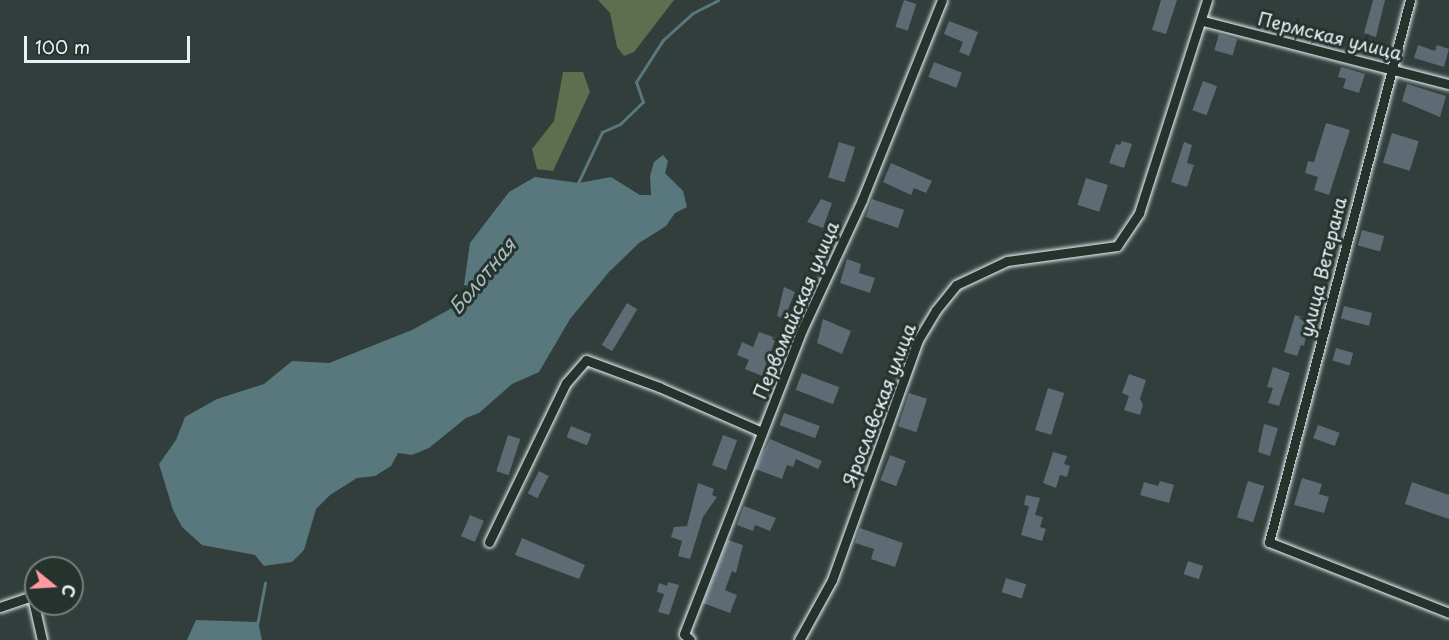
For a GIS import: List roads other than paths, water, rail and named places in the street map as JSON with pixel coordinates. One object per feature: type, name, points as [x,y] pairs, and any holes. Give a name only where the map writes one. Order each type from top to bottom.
[{"type":"street","name":"Первомайская улица","points":[[687,637],[762,432],[942,0]]},
{"type":"street","name":"Ярославская улица","points":[[799,640],[832,580],[918,340],[936,310],[956,285],[1007,261],[1117,246],[1139,213],[1203,21],[1207,0]]},
{"type":"street","name":"улица Ветерана","points":[[1410,0],[1269,542],[1449,613]]},
{"type":"street","name":"Пермская улица","points":[[1203,21],[1449,84]]},
{"type":"street","points":[[489,542],[566,383],[586,360],[658,387],[762,432]]},
{"type":"street","points":[[0,607],[32,596],[42,640]]},
{"type":"water","points":[[663,155],[668,161],[665,173],[683,191],[687,207],[675,213],[666,226],[639,243],[609,272],[570,319],[539,372],[512,384],[479,413],[466,418],[429,448],[412,455],[398,453],[391,466],[375,476],[357,478],[330,495],[316,509],[304,550],[292,562],[264,566],[255,555],[202,545],[182,527],[173,510],[159,464],[176,440],[185,417],[217,399],[264,384],[292,361],[329,363],[412,330],[472,297],[478,287],[464,285],[470,243],[509,192],[535,177],[579,183],[611,177],[640,195],[651,195],[650,176],[654,162]]},
{"type":"water","points":[[196,620],[258,622],[262,640],[187,640]]},
{"type":"waterway","name":"Болотная","points":[[577,185],[602,132],[620,124],[643,102],[636,82],[663,40],[693,13],[718,0]]},
{"type":"waterway","name":"Болотная","points":[[257,625],[265,583]]}]
